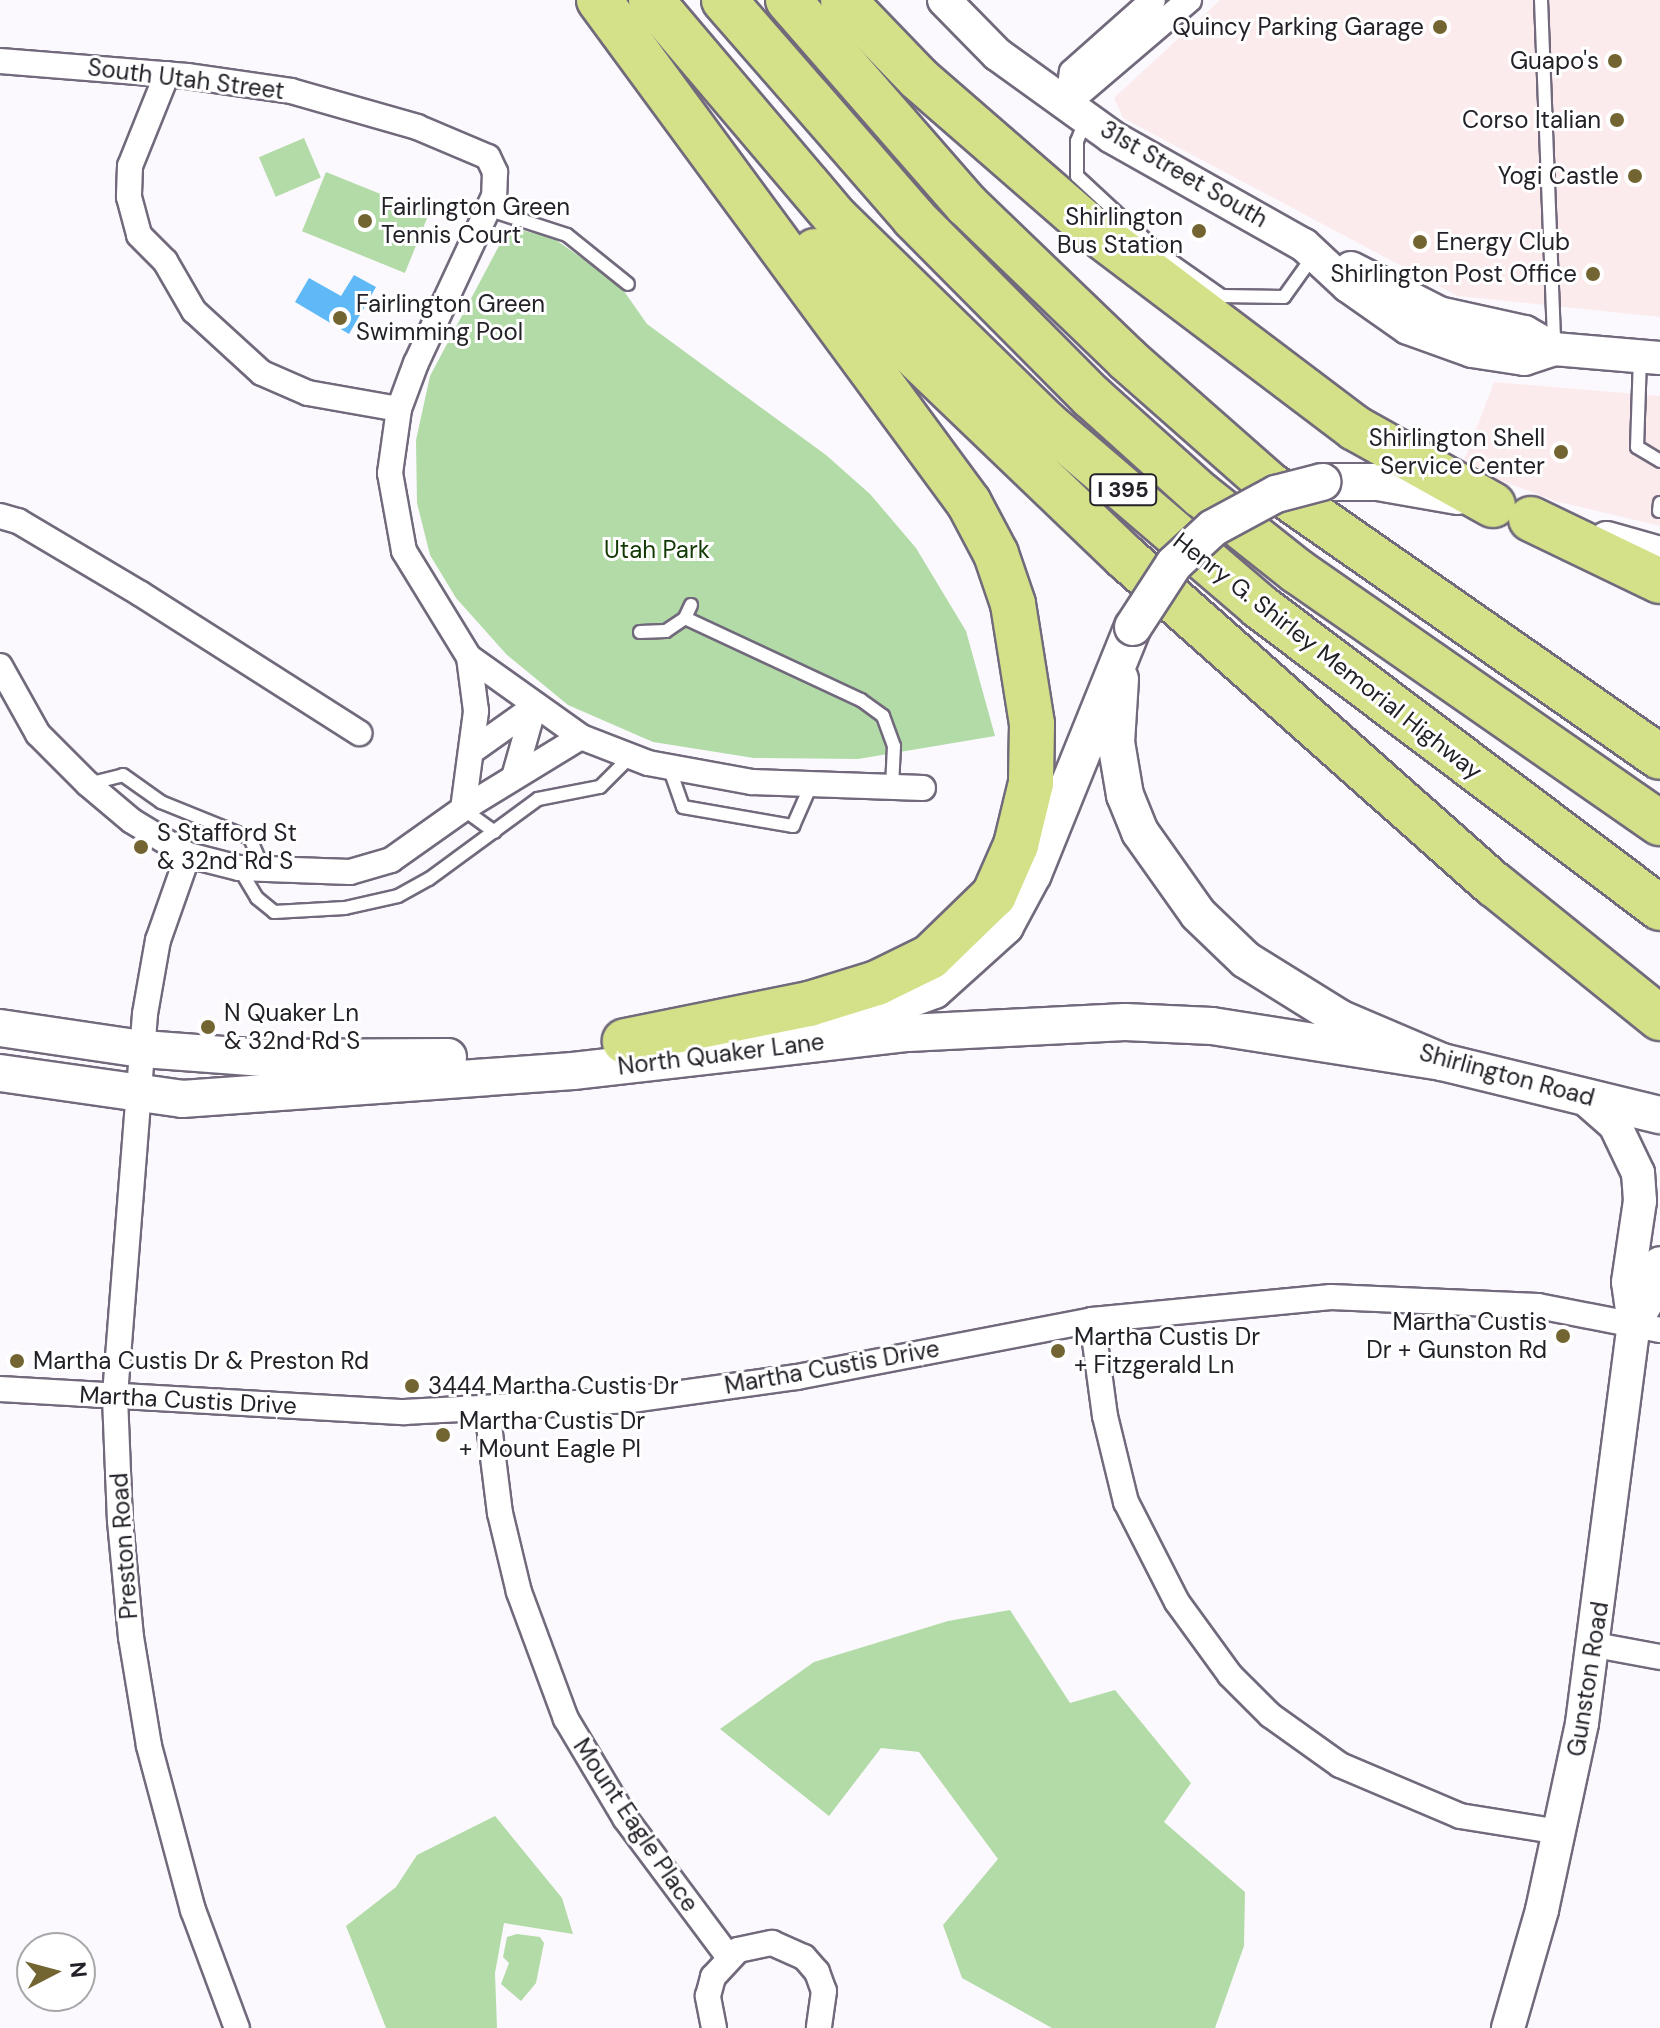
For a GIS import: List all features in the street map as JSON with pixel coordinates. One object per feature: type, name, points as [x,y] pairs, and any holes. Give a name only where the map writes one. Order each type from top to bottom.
[{"type":"highway","points":[[599,0],[969,503],[996,554],[1013,604],[1032,724],[1031,783],[1016,845],[994,895],[930,957],[877,983],[809,1004],[625,1041]]},
{"type":"highway","name":"Henry G. Shirley Memorial Highway","points":[[651,0],[837,219],[1047,424],[1259,606],[1660,908]]},
{"type":"highway","points":[[724,0],[914,218],[1092,397],[1201,495],[1297,571],[1660,823]]},
{"type":"highway","points":[[788,0],[967,205],[1128,360],[1270,485],[1660,757]]},
{"type":"highway","points":[[843,0],[918,78],[1088,226],[1355,428],[1512,512],[1657,559]]},
{"type":"highway","points":[[642,58],[905,346],[1125,557],[1517,904],[1660,1018]]},
{"type":"main road","name":"Shirlington Road","points":[[1512,512],[1419,486],[1322,482],[1276,494],[1213,528],[1174,564],[1133,627],[1118,687],[1116,742],[1125,795],[1159,865],[1198,914],[1282,986],[1339,1018],[1442,1062],[1660,1115]]},
{"type":"main road","name":"North Quaker Lane","points":[[0,1028],[143,1049],[264,1058],[420,1059],[625,1041],[888,1007],[934,990],[962,970],[1005,926],[1033,874],[1133,627]]},
{"type":"main road","name":"North Quaker Lane","points":[[0,1073],[182,1099],[498,1077],[908,1033],[1125,1022],[1212,1026],[1442,1062]]},
{"type":"street","name":"31st Street South","points":[[944,0],[997,54],[1112,137],[1229,200],[1315,254],[1348,286],[1428,336],[1472,351],[1524,359],[1554,349],[1650,357]]},
{"type":"street","points":[[1077,110],[1072,72],[1153,0]]},
{"type":"street","points":[[1077,110],[1189,0]]},
{"type":"street","name":"South Utah Street","points":[[0,61],[167,74],[291,91],[369,112],[479,152],[495,172],[490,210]]},
{"type":"street","points":[[167,74],[130,166],[129,197],[139,235],[165,261],[194,311],[262,373],[308,393],[399,409]]},
{"type":"street","points":[[490,210],[399,409],[390,473],[404,551],[469,657],[534,707],[581,737],[630,757],[752,782],[923,788]]},
{"type":"street","points":[[0,516],[18,521],[141,594],[359,733]]},
{"type":"street","points":[[463,809],[476,711],[469,657]]},
{"type":"street","points":[[0,666],[38,734],[88,784],[132,821],[188,855],[239,868],[264,871],[370,868],[417,846],[463,809],[581,737]]},
{"type":"street","points":[[472,751],[534,707]]},
{"type":"street","points":[[514,777],[534,707]]},
{"type":"street","name":"Preston Road","points":[[188,855],[158,940],[143,1049],[115,1397],[125,1585],[149,1746],[193,1910],[237,2028]]},
{"type":"street","name":"Gunston Road","points":[[1582,1096],[1615,1125],[1638,1173],[1640,1201],[1628,1282],[1647,1327]]},
{"type":"street","name":"Gunston Road","points":[[1508,2028],[1560,1832],[1660,1263]]},
{"type":"street","name":"Martha Custis Drive","points":[[0,1389],[404,1412],[631,1400],[797,1377],[1092,1320],[1263,1300],[1400,1297],[1538,1306],[1647,1327]]},
{"type":"street","points":[[1092,1320],[1105,1416],[1126,1502],[1177,1602],[1230,1675],[1270,1715],[1364,1776],[1460,1816],[1560,1832]]},
{"type":"street","name":"Mount Eagle Place","points":[[487,1409],[500,1513],[519,1592],[566,1719],[642,1843],[728,1956]]},
{"type":"street","points":[[1595,1645],[1660,1657]]},
{"type":"street","points":[[714,2028],[708,1996],[728,1956],[755,1944],[772,1943],[804,1957],[824,1991],[819,2028]]},
{"type":"lane","points":[[1541,0],[1554,349]]},
{"type":"lane","points":[[1077,110],[1077,176],[1159,252],[1222,296],[1284,297],[1315,254]]},
{"type":"lane","points":[[490,210],[567,235],[628,284]]},
{"type":"lane","points":[[1650,357],[1637,447],[1660,461]]},
{"type":"lane","points":[[640,632],[666,631],[685,618],[691,605]]},
{"type":"lane","points":[[685,618],[874,708],[893,736],[892,787]]},
{"type":"lane","points":[[239,868],[257,898],[274,912],[345,908],[398,896],[495,832],[538,799],[600,787],[630,757]]},
{"type":"lane","points":[[669,767],[683,807],[793,826],[811,785]]},
{"type":"lane","points":[[88,784],[123,775],[172,807],[250,838],[264,871]]},
{"type":"lane","points":[[463,809],[495,832]]},
{"type":"shaded area","points":[[1220,0],[1660,0],[1660,317],[1458,296],[1123,118],[1114,98]]},
{"type":"shaded area","points":[[1494,382],[1660,396],[1660,526],[1555,501],[1462,466]]},
{"type":"green space","points":[[304,138],[321,178],[276,197],[259,157]]},
{"type":"green space","name":"Fairlington Green Tennis Court","points":[[326,172],[429,214],[405,273],[302,231]]},
{"type":"green space","name":"Utah Park","points":[[509,227],[553,238],[619,284],[647,324],[826,455],[870,494],[916,548],[966,631],[995,736],[858,759],[754,758],[653,742],[568,705],[507,655],[456,598],[430,555],[417,503],[416,440],[430,376]]},
{"type":"green space","points":[[1010,1610],[1070,1703],[1115,1690],[1191,1783],[1164,1822],[1245,1892],[1244,1946],[1215,2028],[1052,2028],[962,1978],[943,1925],[998,1859],[919,1752],[881,1748],[829,1816],[720,1729],[814,1662],[948,1621]]},
{"type":"green space","points":[[495,1816],[562,1898],[573,1934],[504,1923],[495,1973],[497,2028],[386,2028],[346,1926],[396,1887],[417,1855]]},
{"type":"green space","points":[[517,1934],[540,1937],[544,1943],[536,1983],[521,2001],[501,1984],[509,1963],[503,1957],[507,1937]]},
{"type":"water","name":"Fairlington Green Swimming Pool","points":[[354,275],[376,287],[349,334],[295,302],[309,278],[341,296]]},
{"type":"place","name":"Quincy Parking Garage","points":[[1440,27]]},
{"type":"place","name":"Guapo's","points":[[1615,61]]},
{"type":"place","name":"Corso Italian","points":[[1617,120]]},
{"type":"place","name":"Yogi Castle","points":[[1635,176]]},
{"type":"place","name":"Fairlington Green Tennis Court","points":[[365,221]]},
{"type":"place","name":"Shirlington Bus Station","points":[[1199,231]]},
{"type":"place","name":"Energy Club","points":[[1420,242]]},
{"type":"place","name":"Shirlington Post Office","points":[[1593,274]]},
{"type":"place","name":"Fairlington Green Swimming Pool","points":[[340,318]]},
{"type":"place","name":"Shirlington Shell Service Center","points":[[1561,452]]},
{"type":"place","name":"S Stafford St & 32nd Rd S","points":[[141,847]]},
{"type":"place","name":"N Quaker Ln & 32nd Rd S","points":[[208,1027]]},
{"type":"place","name":"Martha Custis Dr + Gunston Rd","points":[[1563,1336]]},
{"type":"place","name":"Martha Custis Dr + Fitzgerald Ln","points":[[1058,1351]]},
{"type":"place","name":"Martha Custis Dr & Preston Rd","points":[[17,1361]]},
{"type":"place","name":"3444 Martha Custis Dr","points":[[412,1386]]},
{"type":"place","name":"Martha Custis Dr + Mount Eagle Pl","points":[[443,1435]]}]
